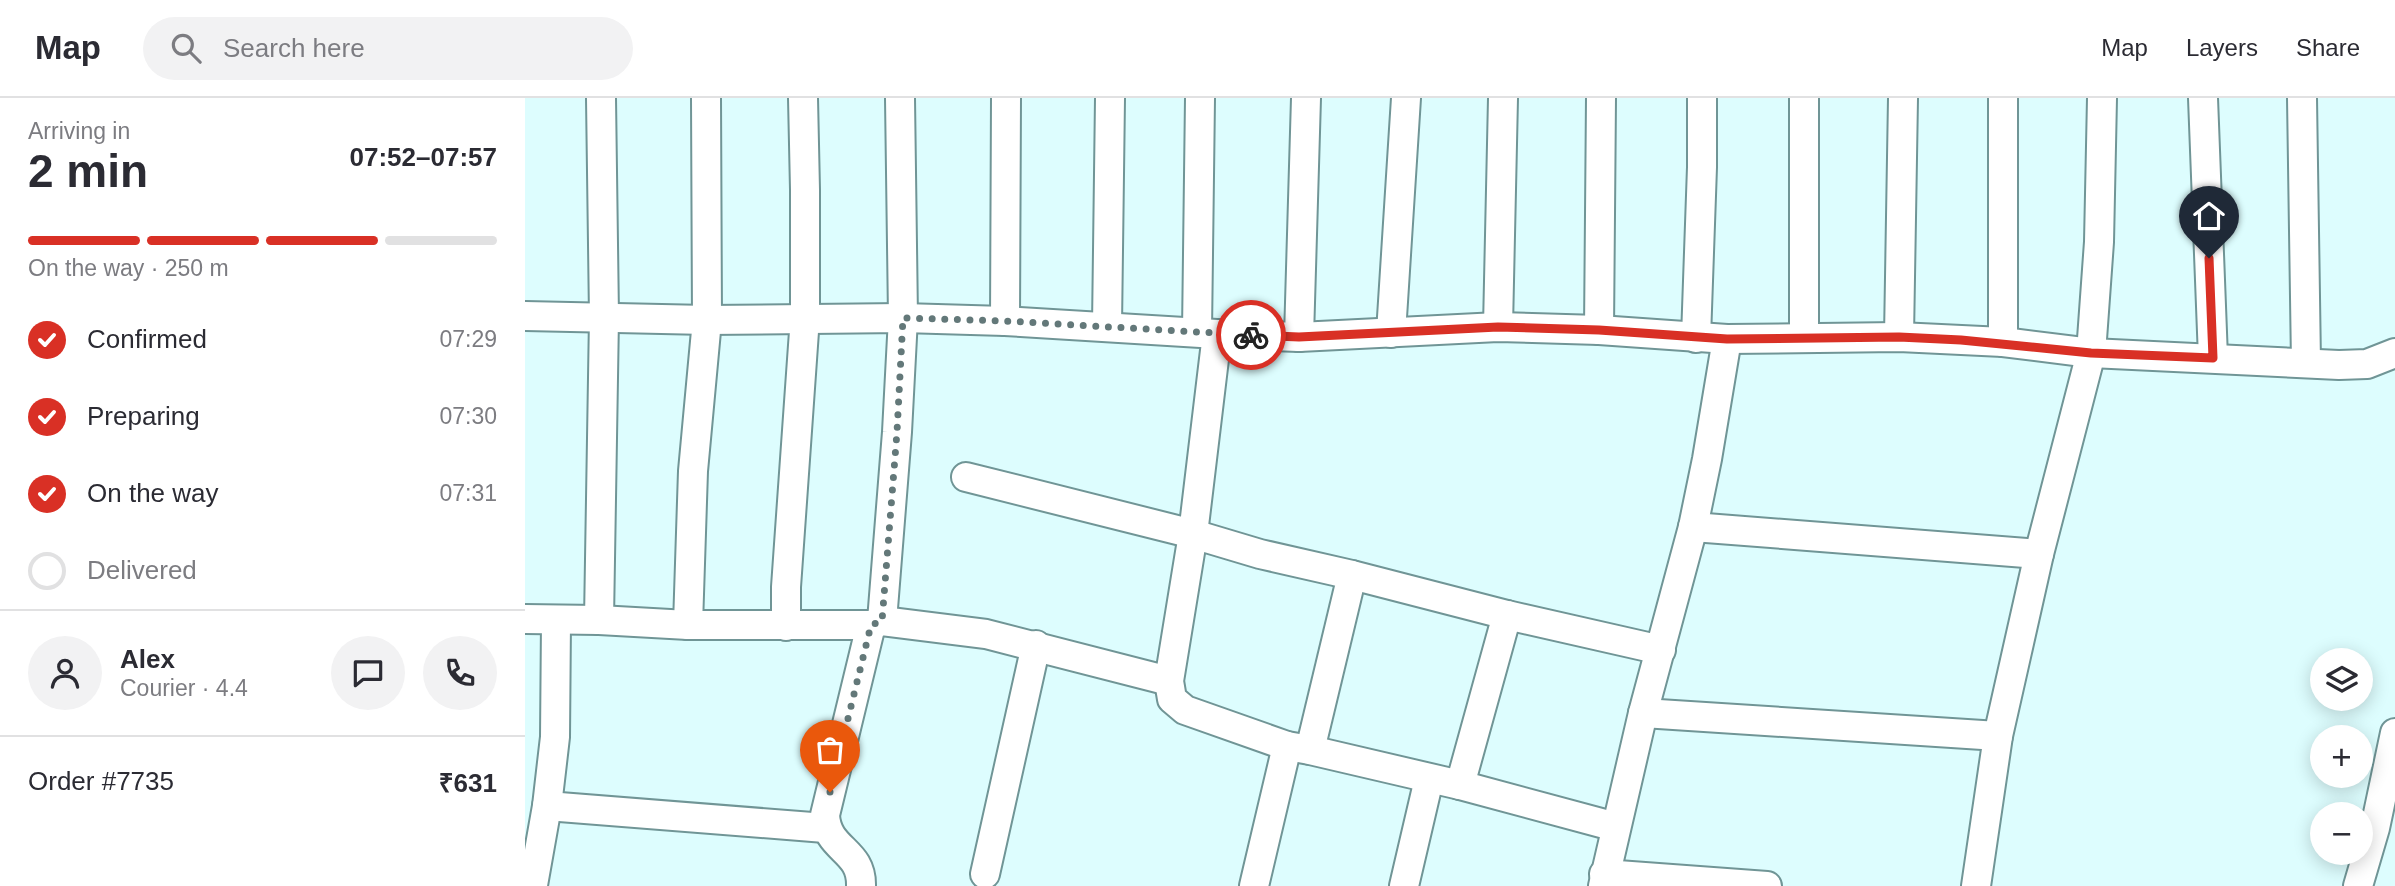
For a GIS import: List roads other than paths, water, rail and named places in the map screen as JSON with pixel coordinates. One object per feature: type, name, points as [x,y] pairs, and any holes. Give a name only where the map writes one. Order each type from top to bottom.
[{"type":"street","points":[[599,620],[604,317],[601,98]]},
{"type":"street","points":[[688,625],[693,471],[706,320],[706,98]]},
{"type":"street","points":[[786,626],[786,587],[805,317],[803,98]]},
{"type":"street","points":[[862,886],[858,864],[830,837],[825,828],[825,815],[876,623],[897,432],[903,318],[900,98]]},
{"type":"street","points":[[1005,321],[1006,98]]},
{"type":"street","points":[[1107,326],[1110,98]]},
{"type":"street","points":[[1200,98],[1207,333],[1192,534],[1169,681],[1172,699],[1185,710],[1299,748],[1460,785],[1616,827]]},
{"type":"street","points":[[1299,337],[1306,98]]},
{"type":"street","points":[[1391,333],[1406,98]]},
{"type":"street","points":[[1498,327],[1503,98]]},
{"type":"street","points":[[1599,330],[1601,98]]},
{"type":"street","points":[[1696,338],[1702,98]]},
{"type":"street","points":[[1804,98],[1804,337]]},
{"type":"street","points":[[1899,337],[1903,98]]},
{"type":"street","points":[[2003,98],[2003,342]]},
{"type":"street","points":[[1976,886],[1998,736],[2039,554],[2091,353],[2099,242],[2102,98]]},
{"type":"street","points":[[2203,98],[2213,358]]},
{"type":"street","points":[[2302,98],[2306,363]]},
{"type":"street","points":[[525,316],[706,320],[903,318],[1299,337],[1498,327],[1599,330],[1727,339],[1899,337],[2003,342],[2091,353],[2306,363],[2367,364],[2395,353]]},
{"type":"street","points":[[1727,339],[1693,527],[1643,713],[1603,880],[1767,886]]},
{"type":"street","points":[[966,477],[1261,554],[1661,650]]},
{"type":"street","points":[[1693,527],[2039,554]]},
{"type":"street","points":[[1254,886],[1352,575]]},
{"type":"street","points":[[1460,785],[1507,615]]},
{"type":"street","points":[[525,620],[786,626],[876,623],[986,634],[1169,681]]},
{"type":"street","points":[[533,885],[547,806],[555,737],[556,621]]},
{"type":"street","points":[[985,874],[1036,645]]},
{"type":"street","points":[[1643,713],[1998,736]]},
{"type":"street","points":[[2358,886],[2375,828],[2395,733]]},
{"type":"street","points":[[1405,886],[1429,779]]},
{"type":"street","points":[[547,806],[825,828]]}]
